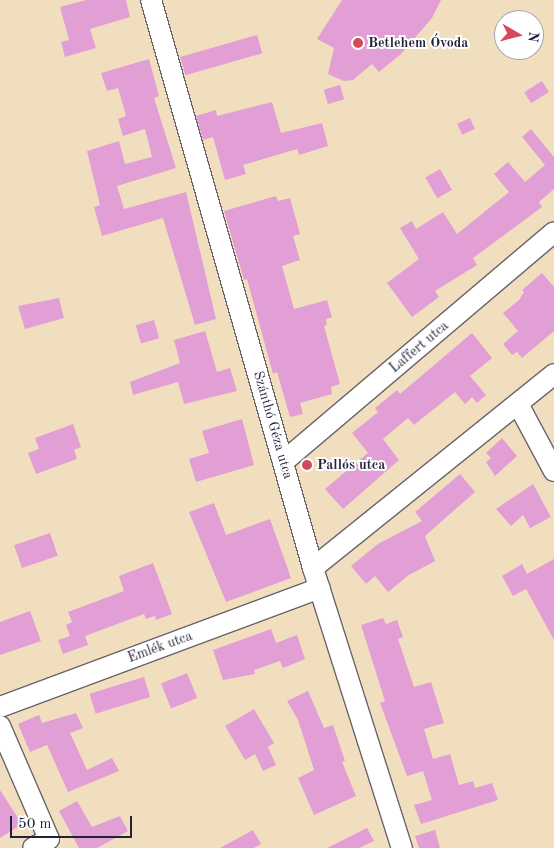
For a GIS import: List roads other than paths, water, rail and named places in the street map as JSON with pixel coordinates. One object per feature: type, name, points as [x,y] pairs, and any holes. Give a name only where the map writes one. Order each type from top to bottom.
[{"type":"street","name":"Szánthó Géza utca","points":[[151,0],[312,568],[402,848]]},
{"type":"street","name":"Laffert utca","points":[[283,462],[554,232]]},
{"type":"street","points":[[312,568],[554,374]]},
{"type":"street","points":[[518,404],[554,471]]},
{"type":"street","name":"Emlék utca","points":[[0,707],[320,588]]},
{"type":"street","points":[[0,726],[41,843]]},
{"type":"place","name":"Betlehem Óvoda","points":[[358,43]]},
{"type":"place","name":"Pallós utca","points":[[307,465]]}]
